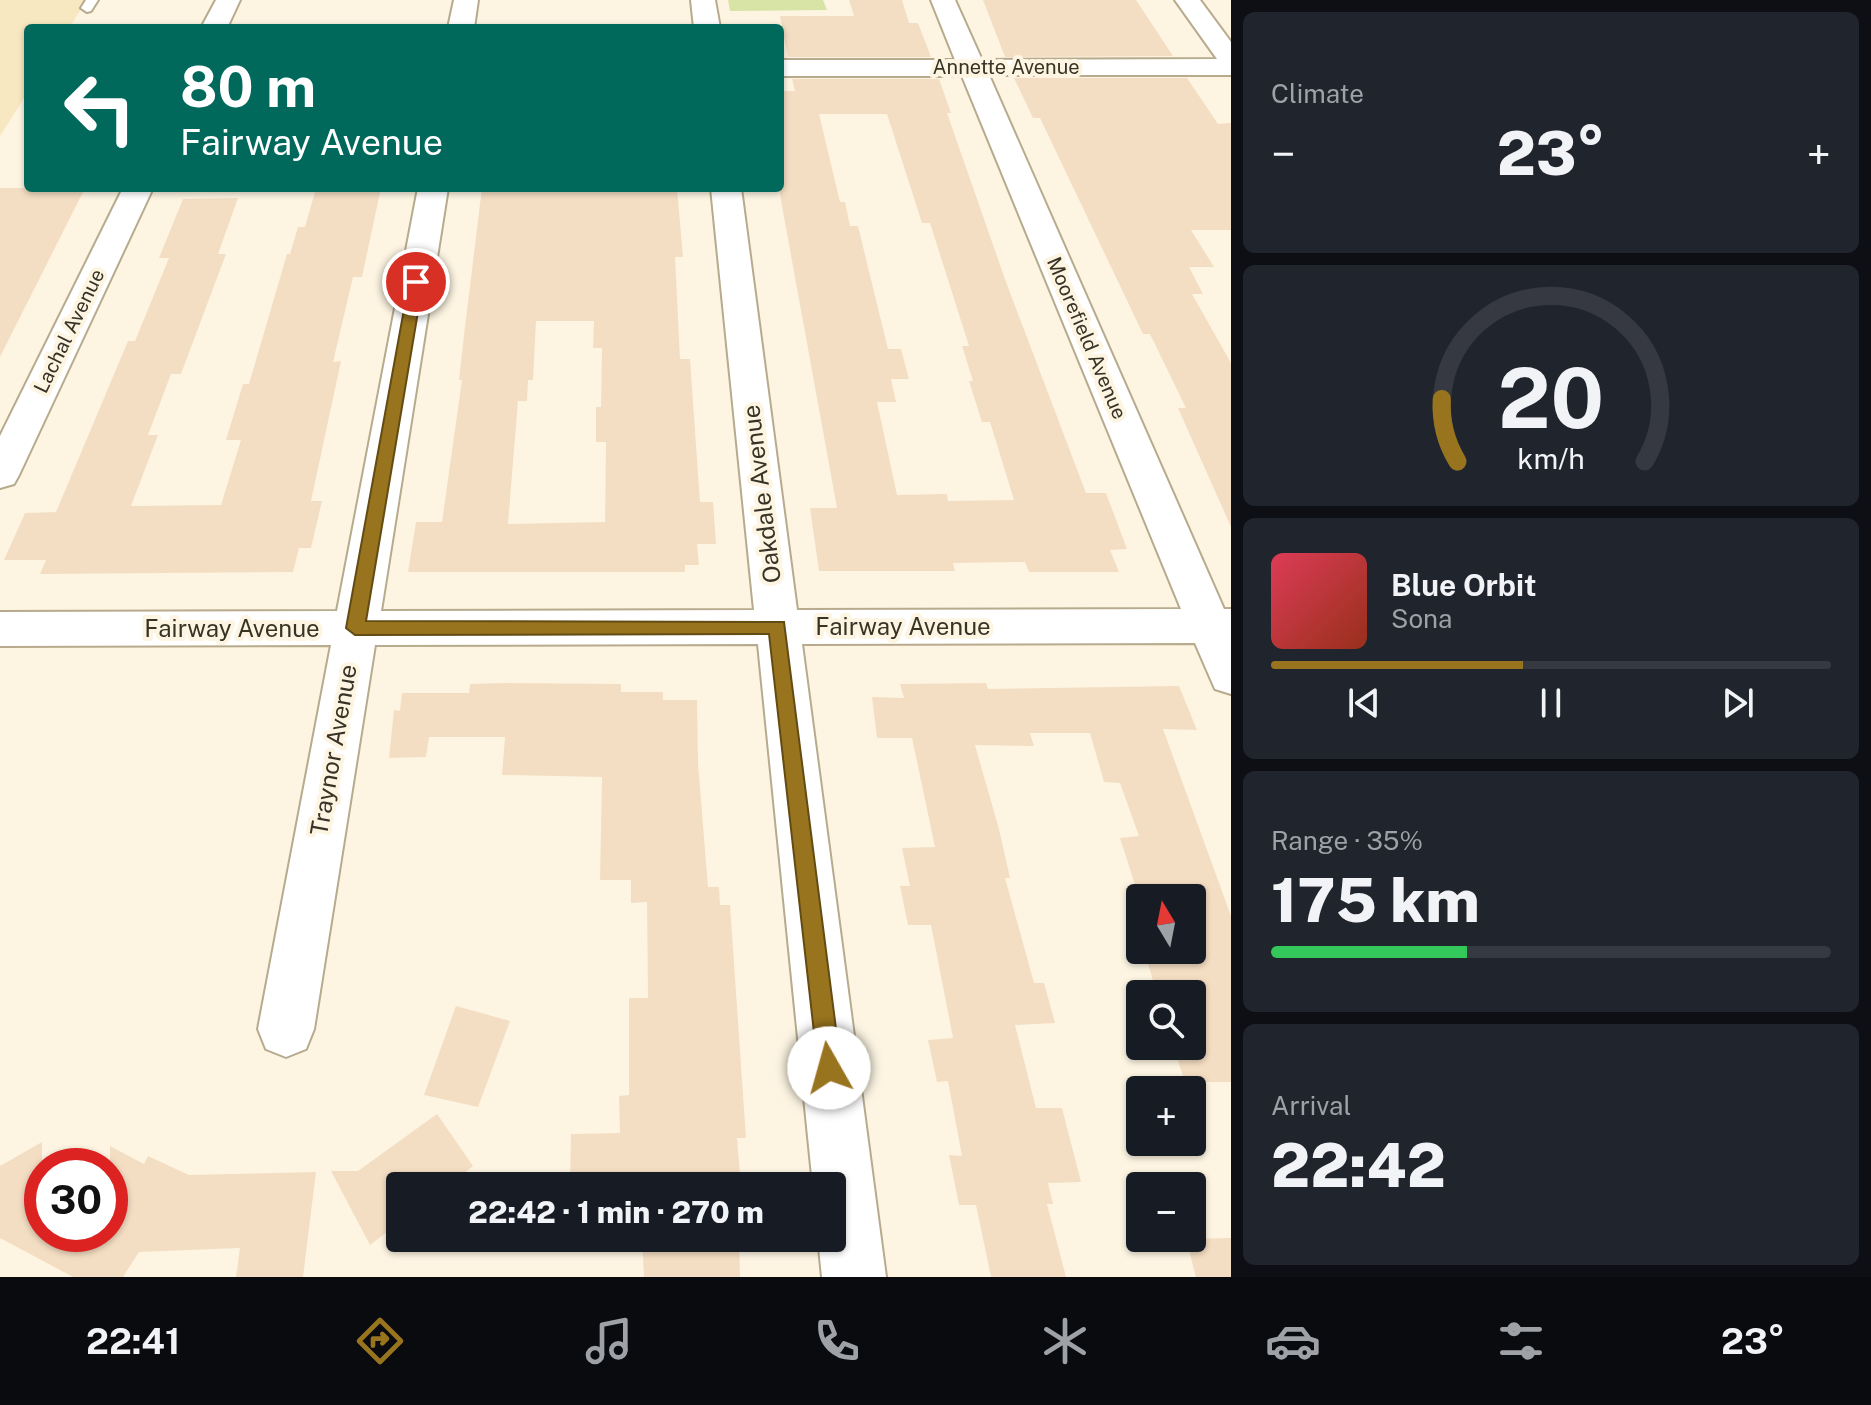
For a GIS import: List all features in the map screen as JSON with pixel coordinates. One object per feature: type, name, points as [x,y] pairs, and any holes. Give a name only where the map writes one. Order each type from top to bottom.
[{"type":"street","points":[[216,24],[228,0]]},
{"type":"street","points":[[462,24],[466,0]]},
{"type":"street","points":[[703,0],[706,24]]},
{"type":"street","name":"Moorefield Avenue","points":[[943,0],[1220,626],[1231,676]]},
{"type":"street","points":[[1187,0],[1231,60]]},
{"type":"street","name":"Annette Avenue","points":[[784,68],[1231,67]]},
{"type":"street","name":"Lachal Avenue","points":[[0,475],[136,192]]},
{"type":"street","name":"Traynor Avenue","points":[[286,1029],[432,192]]},
{"type":"street","name":"Oakdale Avenue","points":[[726,192],[854,1277]]},
{"type":"street","name":"Fairway Avenue","points":[[0,629],[1220,626]]},
{"type":"shaded area","points":[[0,0],[87,0],[72,24],[24,24],[24,98],[0,136]]},
{"type":"green space","points":[[728,0],[823,0],[827,10],[730,11]]},
{"type":"building","points":[[849,0],[902,0],[909,23],[918,23],[931,57],[788,57],[780,16],[854,16]]},
{"type":"building","points":[[983,0],[1136,0],[1173,56],[1005,57]]},
{"type":"building","points":[[1014,78],[1187,78],[1218,124],[1231,123],[1231,230],[1191,230],[1214,267],[1189,267],[1203,294],[1192,294],[1231,363],[1231,527],[1178,408],[1186,408],[1150,334],[1143,334],[1040,118],[1033,118]]},
{"type":"building","points":[[792,79],[939,79],[951,113],[947,113],[1006,282],[1086,493],[1106,493],[1127,549],[1110,550],[1119,572],[1029,572],[1025,562],[953,563],[955,571],[819,571],[810,508],[837,508],[780,195],[784,192],[784,91],[795,91]],"holes":[[[819,114],[887,114],[922,223],[930,223],[969,346],[962,346],[973,381],[969,381],[982,422],[990,422],[1014,500],[948,501],[947,494],[897,495],[877,402],[896,402],[891,379],[909,379],[901,349],[888,349],[858,226],[850,226],[845,202],[840,202]]]},
{"type":"building","points":[[0,188],[24,188],[24,192],[83,192],[0,357]]},
{"type":"building","points":[[315,192],[380,192],[362,277],[353,277],[333,362],[341,361],[311,501],[322,501],[311,548],[299,548],[293,572],[40,574],[46,560],[4,560],[25,513],[56,512],[128,341],[135,341],[169,258],[159,258],[183,199],[238,198],[218,254],[226,254],[181,374],[171,374],[148,435],[158,435],[131,506],[221,505],[241,440],[226,440],[243,384],[249,384],[287,254],[290,254],[298,227],[305,227]]},
{"type":"building","points":[[482,192],[677,192],[683,257],[675,257],[680,359],[690,359],[700,502],[713,502],[716,544],[697,544],[699,565],[685,565],[685,572],[408,572],[416,522],[442,522],[462,380],[459,380]],"holes":[[[536,321],[594,321],[593,348],[602,348],[601,407],[596,407],[596,442],[606,442],[605,522],[508,524],[518,401],[527,401],[528,380],[533,380]]]},
{"type":"building","points":[[986,683],[988,689],[1179,686],[1197,730],[1163,729],[1231,916],[1231,1082],[1206,1082],[1206,1076],[1183,1076],[1178,1060],[1206,1060],[1206,980],[1153,980],[1148,964],[1206,964],[1206,884],[1135,884],[1120,838],[1139,836],[1120,783],[1104,782],[1090,733],[1030,733],[1034,746],[975,745],[999,829],[1010,878],[1005,878],[1034,983],[1044,983],[1055,1023],[1015,1025],[1036,1108],[1062,1108],[1081,1182],[1048,1183],[1053,1204],[1047,1204],[1066,1277],[991,1277],[976,1205],[959,1205],[949,1155],[962,1156],[948,1081],[937,1082],[928,1040],[953,1038],[931,925],[908,925],[900,886],[910,886],[902,848],[935,847],[912,738],[877,738],[872,697],[904,698],[900,684]]},
{"type":"building","points":[[470,684],[621,684],[621,692],[663,692],[663,700],[697,700],[698,763],[708,887],[719,887],[720,905],[730,905],[746,1138],[737,1138],[740,1172],[570,1172],[571,1134],[620,1133],[619,1096],[629,1095],[629,998],[648,998],[647,902],[631,903],[631,880],[600,880],[602,777],[502,775],[505,737],[429,737],[426,757],[389,758],[394,710],[400,711],[402,693],[469,693]]},
{"type":"building","points":[[456,1006],[510,1021],[478,1107],[424,1095]]},
{"type":"building","points":[[437,1114],[473,1166],[465,1172],[386,1172],[386,1233],[370,1245],[331,1171],[358,1171]]},
{"type":"building","points":[[24,1152],[24,1251],[0,1238],[0,1166]]},
{"type":"building","points":[[128,1156],[144,1164],[148,1156],[189,1175],[316,1172],[303,1277],[236,1277],[240,1248],[139,1252],[123,1277],[73,1277],[26,1252],[128,1252]]},
{"type":"building","points":[[1231,1238],[1231,1277],[1196,1277],[1189,1252],[1206,1252],[1206,1239]]},
{"type":"building","points":[[643,1252],[739,1252],[740,1277],[644,1277]]},
{"type":"route","points":[[416,282],[355,628],[778,627],[829,1068]]}]
